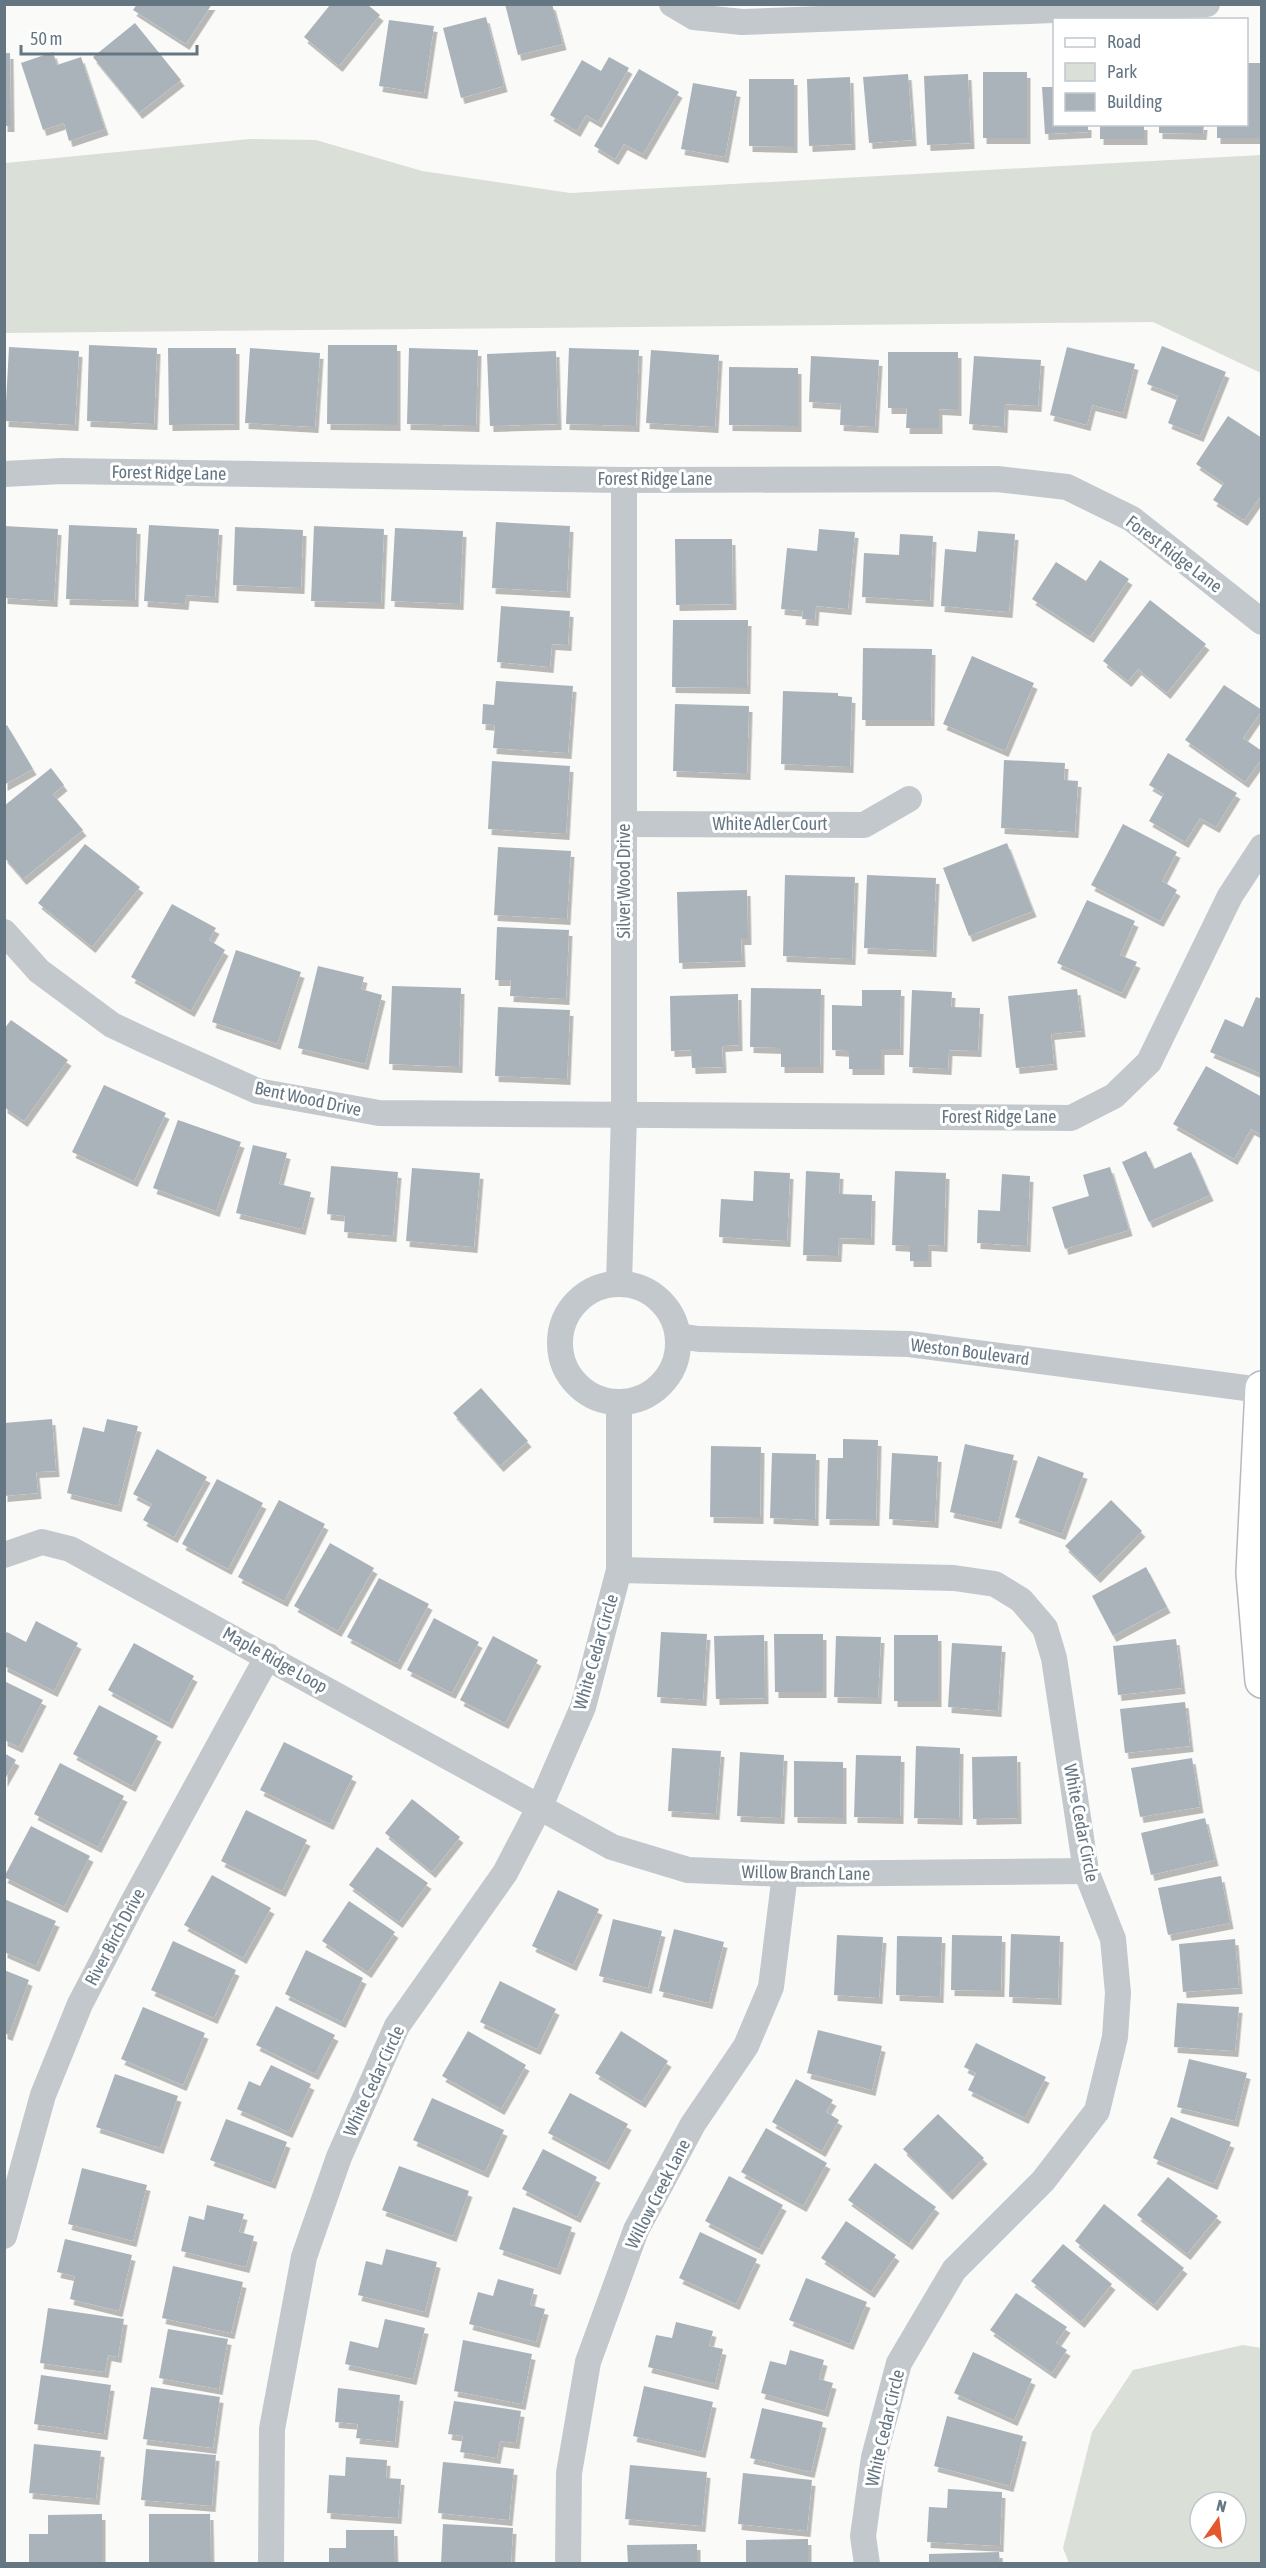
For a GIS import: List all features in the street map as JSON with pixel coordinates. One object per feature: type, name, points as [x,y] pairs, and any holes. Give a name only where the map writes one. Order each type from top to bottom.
[{"type":"street","points":[[672,4],[694,17],[742,22],[1207,4]]},
{"type":"street","name":"Forest Ridge Lane","points":[[4,474],[62,471],[624,480],[997,479],[1067,487],[1132,519],[1262,622]]},
{"type":"street","name":"Silver Wood Drive","points":[[619,1283],[624,1115],[624,480]]},
{"type":"street","name":"White Adler Court","points":[[624,824],[864,825],[909,800]]},
{"type":"street","name":"Forest Ridge Lane","points":[[624,1115],[1071,1118],[1114,1096],[1149,1062],[1230,896],[1262,847]]},
{"type":"street","name":"Bent Wood Drive","points":[[4,932],[39,971],[112,1025],[257,1091],[379,1113],[624,1115]]},
{"type":"street","points":[[619,1283],[642,1288],[664,1304],[673,1317],[678,1336],[674,1365],[663,1383],[647,1395],[620,1402],[607,1401],[588,1394],[576,1384],[564,1368],[559,1340],[561,1326],[570,1308],[592,1289],[619,1283]]},
{"type":"street","name":"Weston Boulevard","points":[[678,1336],[699,1340],[909,1344],[1261,1389]]},
{"type":"street","points":[[1261,1389],[1253,1573],[1262,1681]]},
{"type":"street","name":"White Cedar Circle","points":[[271,2564],[272,2429],[304,2257],[339,2157],[397,2026],[505,1873],[540,1806],[583,1707],[619,1570],[620,1402]]},
{"type":"street","name":"Maple Ridge Loop","points":[[4,1555],[42,1542],[70,1548],[540,1806]]},
{"type":"street","name":"White Cedar Circle","points":[[619,1570],[954,1578],[995,1584],[1021,1600],[1045,1628],[1054,1658],[1086,1871],[1113,1939],[1118,1993],[1115,2037],[1097,2110],[1043,2181],[954,2270],[899,2363],[873,2468],[863,2536],[867,2564]]},
{"type":"street","name":"River Birch Drive","points":[[4,2236],[43,2096],[80,2004],[268,1656]]},
{"type":"street","name":"Willow Branch Lane","points":[[540,1806],[612,1847],[688,1870],[785,1874],[1086,1871]]},
{"type":"street","name":"Willow Creek Lane","points":[[568,2564],[569,2473],[588,2361],[636,2230],[693,2124],[746,2046],[771,1987],[785,1874]]},
{"type":"green space","points":[[250,139],[316,140],[422,171],[570,193],[1261,155],[1261,373],[1153,322],[5,333],[5,163]]},
{"type":"green space","points":[[1243,2345],[1261,2348],[1261,2563],[1069,2563],[1063,2548],[1092,2432],[1133,2370]]},
{"type":"building","points":[[137,4],[212,4],[186,44],[133,10]]},
{"type":"building","points":[[505,4],[552,4],[563,44],[518,55]]},
{"type":"building","points":[[330,5],[368,5],[380,15],[339,66],[304,37]]},
{"type":"building","points":[[486,17],[504,86],[461,98],[443,28]]},
{"type":"building","points":[[389,20],[434,26],[424,93],[379,86]]},
{"type":"building","points":[[135,23],[181,80],[139,113],[93,57]]},
{"type":"building","points":[[53,52],[57,65],[81,57],[105,129],[69,141],[64,123],[43,130],[21,63]]},
{"type":"building","points":[[4,53],[10,53],[11,126],[4,126]]},
{"type":"building","points":[[609,57],[629,68],[598,122],[586,115],[577,131],[550,115],[582,60],[601,71]]},
{"type":"building","points":[[1248,63],[1262,63],[1262,138],[1217,138],[1217,126],[1248,126]]},
{"type":"building","points":[[639,69],[679,92],[643,154],[624,144],[615,159],[594,146]]},
{"type":"building","points":[[983,72],[1027,72],[1027,138],[983,138]]},
{"type":"building","points":[[908,74],[913,140],[869,143],[863,77]]},
{"type":"building","points":[[968,74],[971,143],[927,145],[924,76]]},
{"type":"building","points":[[850,77],[852,144],[809,146],[807,79]]},
{"type":"building","points":[[749,79],[794,79],[794,147],[749,146]]},
{"type":"building","points":[[693,83],[737,91],[725,157],[681,149]]},
{"type":"building","points":[[1042,87],[1053,87],[1053,126],[1088,126],[1088,132],[1045,134]]},
{"type":"building","points":[[1100,126],[1144,126],[1144,139],[1100,139]]},
{"type":"building","points":[[1159,126],[1204,126],[1203,134],[1159,133]]},
{"type":"building","points":[[89,345],[157,348],[154,424],[87,421]]},
{"type":"building","points":[[328,345],[397,345],[397,425],[327,424]]},
{"type":"building","points":[[1162,346],[1226,372],[1200,436],[1168,423],[1178,396],[1147,384]]},
{"type":"building","points":[[9,347],[79,351],[75,425],[5,421]]},
{"type":"building","points":[[1067,347],[1135,364],[1123,413],[1092,405],[1087,425],[1050,415]]},
{"type":"building","points":[[168,348],[236,348],[236,424],[169,425]]},
{"type":"building","points":[[250,348],[320,353],[315,427],[245,423]]},
{"type":"building","points":[[409,348],[478,350],[476,426],[407,424]]},
{"type":"building","points":[[569,348],[639,350],[636,426],[566,424]]},
{"type":"building","points":[[651,350],[719,355],[715,427],[646,423]]},
{"type":"building","points":[[556,351],[558,424],[490,426],[487,354]]},
{"type":"building","points":[[888,352],[958,352],[958,410],[939,409],[939,428],[906,428],[907,408],[888,408]]},
{"type":"building","points":[[811,356],[879,360],[875,427],[840,425],[841,404],[809,402]]},
{"type":"building","points":[[974,356],[1041,360],[1038,406],[1005,404],[1004,427],[969,424]]},
{"type":"building","points":[[729,367],[798,368],[798,426],[729,425]]},
{"type":"building","points":[[1228,416],[1262,438],[1262,494],[1244,520],[1213,500],[1224,483],[1196,464]]},
{"type":"building","points":[[496,522],[570,526],[567,592],[492,588]]},
{"type":"building","points":[[69,525],[137,528],[135,601],[66,599]]},
{"type":"building","points":[[149,525],[219,529],[215,597],[186,595],[185,604],[144,601]]},
{"type":"building","points":[[4,526],[58,529],[54,601],[4,598]]},
{"type":"building","points":[[314,526],[384,529],[381,603],[311,601]]},
{"type":"building","points":[[235,527],[303,530],[301,588],[233,585]]},
{"type":"building","points":[[395,528],[463,531],[460,604],[391,601]]},
{"type":"building","points":[[819,529],[855,532],[848,609],[816,606],[815,620],[802,619],[803,611],[781,609],[787,548],[817,551]]},
{"type":"building","points":[[978,531],[1015,534],[1009,612],[941,606],[945,549],[976,552]]},
{"type":"building","points":[[900,534],[933,536],[930,601],[862,597],[864,553],[899,555]]},
{"type":"building","points":[[675,539],[732,539],[733,604],[676,605]]},
{"type":"building","points":[[1100,560],[1129,579],[1090,637],[1032,599],[1056,562],[1086,581]]},
{"type":"building","points":[[1150,600],[1206,644],[1167,693],[1138,669],[1128,681],[1103,661]]},
{"type":"building","points":[[501,606],[570,611],[568,645],[552,644],[550,667],[497,662]]},
{"type":"building","points":[[673,620],[748,620],[747,688],[672,687]]},
{"type":"building","points":[[863,648],[932,649],[931,720],[862,720]]},
{"type":"building","points":[[972,656],[1034,683],[1005,751],[943,724]]},
{"type":"building","points":[[496,681],[573,686],[568,753],[493,748],[495,725],[482,724],[483,704],[494,705]]},
{"type":"building","points":[[1224,685],[1262,710],[1243,738],[1262,751],[1262,758],[1245,782],[1185,740]]},
{"type":"building","points":[[783,691],[838,693],[838,696],[852,697],[850,767],[781,764]]},
{"type":"building","points":[[675,704],[749,706],[747,774],[673,771]]},
{"type":"building","points":[[7,725],[33,769],[4,785],[4,727]]},
{"type":"building","points":[[1168,753],[1237,793],[1216,827],[1200,818],[1185,842],[1149,821],[1164,794],[1149,785]]},
{"type":"building","points":[[1004,760],[1065,763],[1064,780],[1078,781],[1075,832],[1001,828]]},
{"type":"building","points":[[492,761],[570,766],[566,834],[488,829]]},
{"type":"building","points":[[51,768],[64,785],[53,794],[83,830],[23,879],[4,857],[4,806]]},
{"type":"building","points":[[1123,824],[1177,852],[1162,881],[1177,890],[1160,921],[1091,885]]},
{"type":"building","points":[[1007,843],[1033,911],[969,936],[943,868]]},
{"type":"building","points":[[85,844],[140,887],[92,947],[38,903]]},
{"type":"building","points":[[498,847],[571,851],[567,919],[494,915]]},
{"type":"building","points":[[785,875],[855,877],[852,959],[783,956]]},
{"type":"building","points":[[867,875],[936,878],[933,951],[864,948]]},
{"type":"building","points":[[747,890],[748,939],[741,939],[742,961],[679,963],[677,892]]},
{"type":"building","points":[[1087,900],[1135,921],[1120,955],[1137,962],[1122,993],[1057,963]]},
{"type":"building","points":[[172,904],[216,928],[209,940],[225,950],[191,1011],[131,977]]},
{"type":"building","points":[[497,927],[569,930],[566,999],[510,996],[511,980],[495,980]]},
{"type":"building","points":[[236,950],[301,972],[277,1044],[212,1022]]},
{"type":"building","points":[[318,966],[364,977],[361,989],[382,995],[365,1064],[298,1048]]},
{"type":"building","points":[[392,986],[461,988],[459,1067],[389,1064]]},
{"type":"building","points":[[751,988],[821,989],[820,1067],[781,1067],[781,1048],[750,1047]]},
{"type":"building","points":[[1077,989],[1082,1031],[1051,1034],[1054,1064],[1016,1068],[1008,996]]},
{"type":"building","points":[[862,990],[901,990],[900,1049],[881,1049],[881,1069],[849,1069],[849,1051],[832,1050],[832,1005],[862,1006]]},
{"type":"building","points":[[912,990],[952,992],[951,1007],[980,1008],[978,1051],[949,1050],[948,1069],[909,1067]]},
{"type":"building","points":[[738,994],[739,1045],[722,1046],[723,1067],[692,1068],[691,1050],[671,1051],[670,996]]},
{"type":"building","points":[[1256,997],[1262,999],[1262,1074],[1210,1052],[1225,1019],[1243,1027]]},
{"type":"building","points":[[498,1007],[570,1010],[567,1079],[495,1076]]},
{"type":"building","points":[[11,1020],[68,1060],[24,1121],[4,1107],[4,1029]]},
{"type":"building","points":[[1206,1066],[1262,1097],[1262,1135],[1251,1129],[1234,1159],[1173,1124]]},
{"type":"building","points":[[104,1085],[166,1113],[134,1181],[72,1152]]},
{"type":"building","points":[[178,1120],[241,1142],[216,1211],[153,1188]]},
{"type":"building","points":[[253,1145],[287,1153],[279,1184],[311,1192],[302,1229],[236,1213]]},
{"type":"building","points":[[1146,1151],[1154,1169],[1191,1152],[1210,1195],[1149,1222],[1122,1162]]},
{"type":"building","points":[[331,1166],[398,1172],[393,1236],[344,1232],[345,1216],[327,1214]]},
{"type":"building","points":[[1110,1167],[1129,1230],[1065,1249],[1052,1207],[1089,1196],[1083,1175]]},
{"type":"building","points":[[412,1168],[480,1173],[474,1247],[406,1241]]},
{"type":"building","points":[[754,1171],[790,1173],[787,1241],[719,1237],[721,1199],[753,1201]]},
{"type":"building","points":[[806,1171],[840,1173],[839,1194],[872,1195],[871,1239],[839,1238],[838,1256],[803,1255]]},
{"type":"building","points":[[895,1171],[946,1173],[944,1246],[928,1245],[928,1261],[910,1261],[910,1246],[892,1245]]},
{"type":"building","points":[[1002,1174],[1030,1176],[1027,1246],[977,1243],[978,1210],[1000,1211]]},
{"type":"building","points":[[481,1388],[528,1441],[500,1466],[453,1413]]},
{"type":"building","points":[[52,1419],[56,1471],[36,1472],[38,1493],[4,1496],[4,1423]]},
{"type":"building","points":[[107,1419],[138,1426],[118,1506],[67,1493],[83,1427],[104,1432]]},
{"type":"building","points":[[843,1439],[878,1440],[876,1520],[826,1519],[828,1458],[843,1458]]},
{"type":"building","points":[[965,1444],[1014,1455],[998,1523],[950,1512]]},
{"type":"building","points":[[711,1446],[761,1447],[760,1518],[710,1517]]},
{"type":"building","points":[[157,1449],[207,1477],[174,1537],[143,1520],[152,1504],[133,1494]]},
{"type":"building","points":[[772,1453],[816,1454],[815,1520],[770,1518]]},
{"type":"building","points":[[892,1453],[938,1456],[935,1522],[889,1519]]},
{"type":"building","points":[[1038,1456],[1084,1473],[1062,1534],[1015,1517]]},
{"type":"building","points":[[217,1479],[263,1503],[228,1569],[182,1544]]},
{"type":"building","points":[[279,1500],[325,1524],[284,1601],[238,1577]]},
{"type":"building","points":[[1111,1500],[1142,1531],[1097,1577],[1065,1546]]},
{"type":"building","points":[[330,1543],[374,1568],[338,1631],[294,1606]]},
{"type":"building","points":[[1146,1567],[1167,1607],[1113,1636],[1092,1596]]},
{"type":"building","points":[[379,1578],[429,1604],[397,1664],[347,1637]]},
{"type":"building","points":[[434,1618],[479,1642],[452,1693],[407,1670]]},
{"type":"building","points":[[36,1621],[78,1643],[54,1691],[4,1666],[4,1636],[7,1632],[26,1642]]},
{"type":"building","points":[[661,1632],[707,1634],[703,1700],[657,1697]]},
{"type":"building","points":[[774,1634],[823,1634],[823,1692],[775,1692]]},
{"type":"building","points":[[764,1635],[765,1698],[716,1699],[714,1636]]},
{"type":"building","points":[[894,1635],[938,1635],[938,1701],[894,1701]]},
{"type":"building","points":[[493,1636],[538,1660],[505,1723],[460,1700]]},
{"type":"building","points":[[836,1636],[881,1637],[878,1698],[834,1697]]},
{"type":"building","points":[[1176,1639],[1182,1688],[1118,1695],[1113,1646]]},
{"type":"building","points":[[134,1643],[194,1676],[169,1723],[108,1690]]},
{"type":"building","points":[[952,1643],[1002,1646],[998,1711],[948,1707]]},
{"type":"building","points":[[4,1681],[43,1700],[19,1747],[4,1740]]},
{"type":"building","points":[[1185,1702],[1190,1746],[1125,1753],[1120,1709]]},
{"type":"building","points":[[99,1705],[158,1736],[132,1786],[73,1754]]},
{"type":"building","points":[[284,1742],[353,1776],[330,1824],[260,1790]]},
{"type":"building","points":[[916,1746],[960,1748],[959,1819],[914,1818]]},
{"type":"building","points":[[672,1748],[721,1751],[716,1814],[668,1811]]},
{"type":"building","points":[[740,1752],[784,1755],[781,1818],[737,1816]]},
{"type":"building","points":[[4,1753],[16,1760],[4,1781]]},
{"type":"building","points":[[856,1755],[901,1756],[900,1818],[854,1817]]},
{"type":"building","points":[[1017,1756],[1018,1818],[973,1819],[972,1757]]},
{"type":"building","points":[[1192,1758],[1200,1807],[1140,1817],[1131,1768]]},
{"type":"building","points":[[794,1761],[843,1762],[843,1818],[794,1817]]},
{"type":"building","points":[[60,1763],[124,1796],[98,1847],[34,1814]]},
{"type":"building","points":[[412,1799],[460,1837],[432,1872],[385,1833]]},
{"type":"building","points":[[246,1810],[307,1840],[282,1891],[221,1861]]},
{"type":"building","points":[[1205,1818],[1215,1860],[1151,1875],[1141,1833]]},
{"type":"building","points":[[31,1826],[90,1856],[64,1907],[4,1877]]},
{"type":"building","points":[[377,1847],[428,1883],[399,1922],[349,1885]]},
{"type":"building","points":[[212,1875],[271,1908],[243,1958],[184,1925]]},
{"type":"building","points":[[1221,1876],[1230,1923],[1168,1935],[1158,1888]]},
{"type":"building","points":[[558,1890],[599,1909],[573,1965],[532,1946]]},
{"type":"building","points":[[4,1899],[56,1921],[36,1966],[4,1952]]},
{"type":"building","points":[[349,1901],[395,1932],[368,1972],[322,1941]]},
{"type":"building","points":[[613,1919],[662,1931],[648,1988],[599,1976]]},
{"type":"building","points":[[674,1929],[724,1942],[709,2003],[659,1991]]},
{"type":"building","points":[[1011,1934],[1060,1936],[1058,1999],[1009,1997]]},
{"type":"building","points":[[837,1935],[883,1937],[879,1998],[834,1995]]},
{"type":"building","points":[[952,1935],[1002,1936],[1001,1991],[951,1990]]},
{"type":"building","points":[[897,1936],[942,1937],[940,1997],[896,1995]]},
{"type":"building","points":[[1235,1939],[1239,1988],[1183,1992],[1179,1944]]},
{"type":"building","points":[[173,1941],[236,1970],[214,2018],[151,1990]]},
{"type":"building","points":[[306,1950],[363,1978],[342,2022],[285,1994]]},
{"type":"building","points":[[4,1970],[29,1980],[9,2035],[4,2033]]},
{"type":"building","points":[[500,1981],[556,2009],[537,2049],[480,2022]]},
{"type":"building","points":[[1177,2003],[1239,2007],[1235,2051],[1174,2047]]},
{"type":"building","points":[[276,2006],[335,2035],[315,2074],[256,2045]]},
{"type":"building","points":[[143,2007],[205,2033],[183,2085],[121,2059]]},
{"type":"building","points":[[818,2030],[882,2046],[872,2090],[807,2073]]},
{"type":"building","points":[[468,2031],[526,2065],[501,2109],[442,2076]]},
{"type":"building","points":[[621,2031],[668,2061],[642,2102],[595,2073]]},
{"type":"building","points":[[976,2043],[1046,2077],[1025,2118],[968,2090],[976,2073],[964,2067]]},
{"type":"building","points":[[1189,2059],[1247,2073],[1235,2121],[1177,2107]]},
{"type":"building","points":[[271,2065],[311,2084],[289,2132],[237,2109],[249,2081],[260,2086]]},
{"type":"building","points":[[115,2074],[178,2096],[160,2148],[96,2127]]},
{"type":"building","points":[[796,2079],[833,2100],[826,2112],[839,2120],[822,2151],[772,2122]]},
{"type":"building","points":[[570,2093],[628,2124],[606,2164],[548,2133]]},
{"type":"building","points":[[432,2098],[504,2130],[485,2172],[413,2140]]},
{"type":"building","points":[[938,2114],[984,2158],[949,2194],[903,2149]]},
{"type":"building","points":[[1171,2117],[1231,2142],[1214,2184],[1153,2158]]},
{"type":"building","points":[[226,2119],[287,2142],[272,2183],[210,2160]]},
{"type":"building","points":[[766,2128],[827,2163],[803,2206],[741,2172]]},
{"type":"building","points":[[543,2149],[597,2177],[577,2217],[522,2189]]},
{"type":"building","points":[[875,2163],[936,2207],[909,2244],[848,2200]]},
{"type":"building","points":[[399,2166],[469,2191],[453,2236],[382,2210]]},
{"type":"building","points":[[82,2168],[147,2185],[133,2241],[68,2224]]},
{"type":"building","points":[[729,2176],[783,2205],[759,2249],[705,2221]]},
{"type":"building","points":[[1168,2177],[1218,2216],[1187,2254],[1137,2215]]},
{"type":"building","points":[[1104,2204],[1184,2268],[1154,2305],[1075,2241]]},
{"type":"building","points":[[207,2205],[244,2214],[239,2232],[254,2236],[246,2267],[181,2251],[189,2216],[204,2220]]},
{"type":"building","points":[[513,2207],[572,2227],[557,2269],[499,2249]]},
{"type":"building","points":[[846,2221],[896,2255],[871,2292],[821,2258]]},
{"type":"building","points":[[700,2232],[757,2259],[736,2304],[679,2278]]},
{"type":"building","points":[[65,2239],[132,2255],[119,2311],[70,2299],[75,2276],[57,2272]]},
{"type":"building","points":[[1063,2244],[1112,2284],[1081,2322],[1031,2281]]},
{"type":"building","points":[[386,2249],[437,2262],[425,2312],[358,2295],[366,2261],[382,2265]]},
{"type":"building","points":[[173,2266],[243,2282],[231,2333],[162,2318]]},
{"type":"building","points":[[806,2278],[867,2302],[850,2344],[789,2320]]},
{"type":"building","points":[[498,2279],[534,2289],[530,2305],[545,2309],[536,2342],[469,2324],[478,2292],[493,2296]]},
{"type":"building","points":[[1016,2293],[1067,2327],[1056,2343],[1067,2350],[1052,2373],[990,2330]]},
{"type":"building","points":[[48,2308],[124,2319],[118,2357],[108,2355],[105,2372],[40,2363]]},
{"type":"building","points":[[385,2319],[425,2328],[413,2379],[345,2364],[350,2341],[378,2348]]},
{"type":"building","points":[[676,2322],[713,2331],[709,2346],[723,2349],[715,2384],[648,2367],[656,2335],[672,2338]]},
{"type":"building","points":[[168,2329],[228,2339],[219,2389],[159,2378]]},
{"type":"building","points":[[463,2340],[532,2354],[522,2404],[454,2391]]},
{"type":"building","points":[[790,2350],[824,2360],[819,2379],[833,2383],[825,2411],[761,2393],[770,2361],[786,2365]]},
{"type":"building","points":[[973,2352],[1032,2379],[1014,2420],[954,2393]]},
{"type":"building","points":[[41,2375],[111,2385],[104,2434],[34,2424]]},
{"type":"building","points":[[644,2386],[713,2402],[702,2452],[633,2436]]},
{"type":"building","points":[[151,2387],[220,2397],[213,2448],[143,2439]]},
{"type":"building","points":[[338,2388],[400,2395],[395,2442],[356,2438],[358,2424],[335,2422]]},
{"type":"building","points":[[454,2401],[521,2411],[516,2443],[500,2441],[497,2458],[460,2452],[463,2436],[448,2434]]},
{"type":"building","points":[[762,2408],[823,2422],[811,2472],[750,2458]]},
{"type":"building","points":[[947,2416],[1023,2436],[1010,2486],[934,2466]]},
{"type":"building","points":[[34,2444],[101,2451],[96,2499],[29,2493]]},
{"type":"building","points":[[146,2449],[216,2455],[212,2506],[141,2500]]},
{"type":"building","points":[[346,2457],[387,2460],[386,2478],[401,2479],[398,2518],[327,2513],[329,2475],[345,2476]]},
{"type":"building","points":[[443,2462],[514,2469],[509,2520],[438,2513]]},
{"type":"building","points":[[630,2465],[707,2472],[702,2526],[625,2519]]},
{"type":"building","points":[[743,2473],[812,2480],[807,2531],[738,2524]]},
{"type":"building","points":[[948,2489],[1002,2492],[1000,2546],[927,2542],[929,2507],[947,2508]]},
{"type":"building","points":[[102,2514],[102,2564],[29,2564],[29,2534],[48,2534],[48,2515]]},
{"type":"building","points":[[149,2514],[210,2514],[211,2564],[149,2564]]},
{"type":"building","points":[[443,2524],[513,2528],[511,2564],[441,2564]]},
{"type":"building","points":[[346,2530],[394,2530],[395,2564],[329,2564],[329,2548],[346,2548]]},
{"type":"building","points":[[808,2539],[808,2564],[746,2564],[746,2540]]},
{"type":"building","points":[[697,2544],[697,2564],[628,2564],[627,2545]]},
{"type":"building","points":[[999,2552],[1000,2564],[929,2564],[929,2554]]}]
